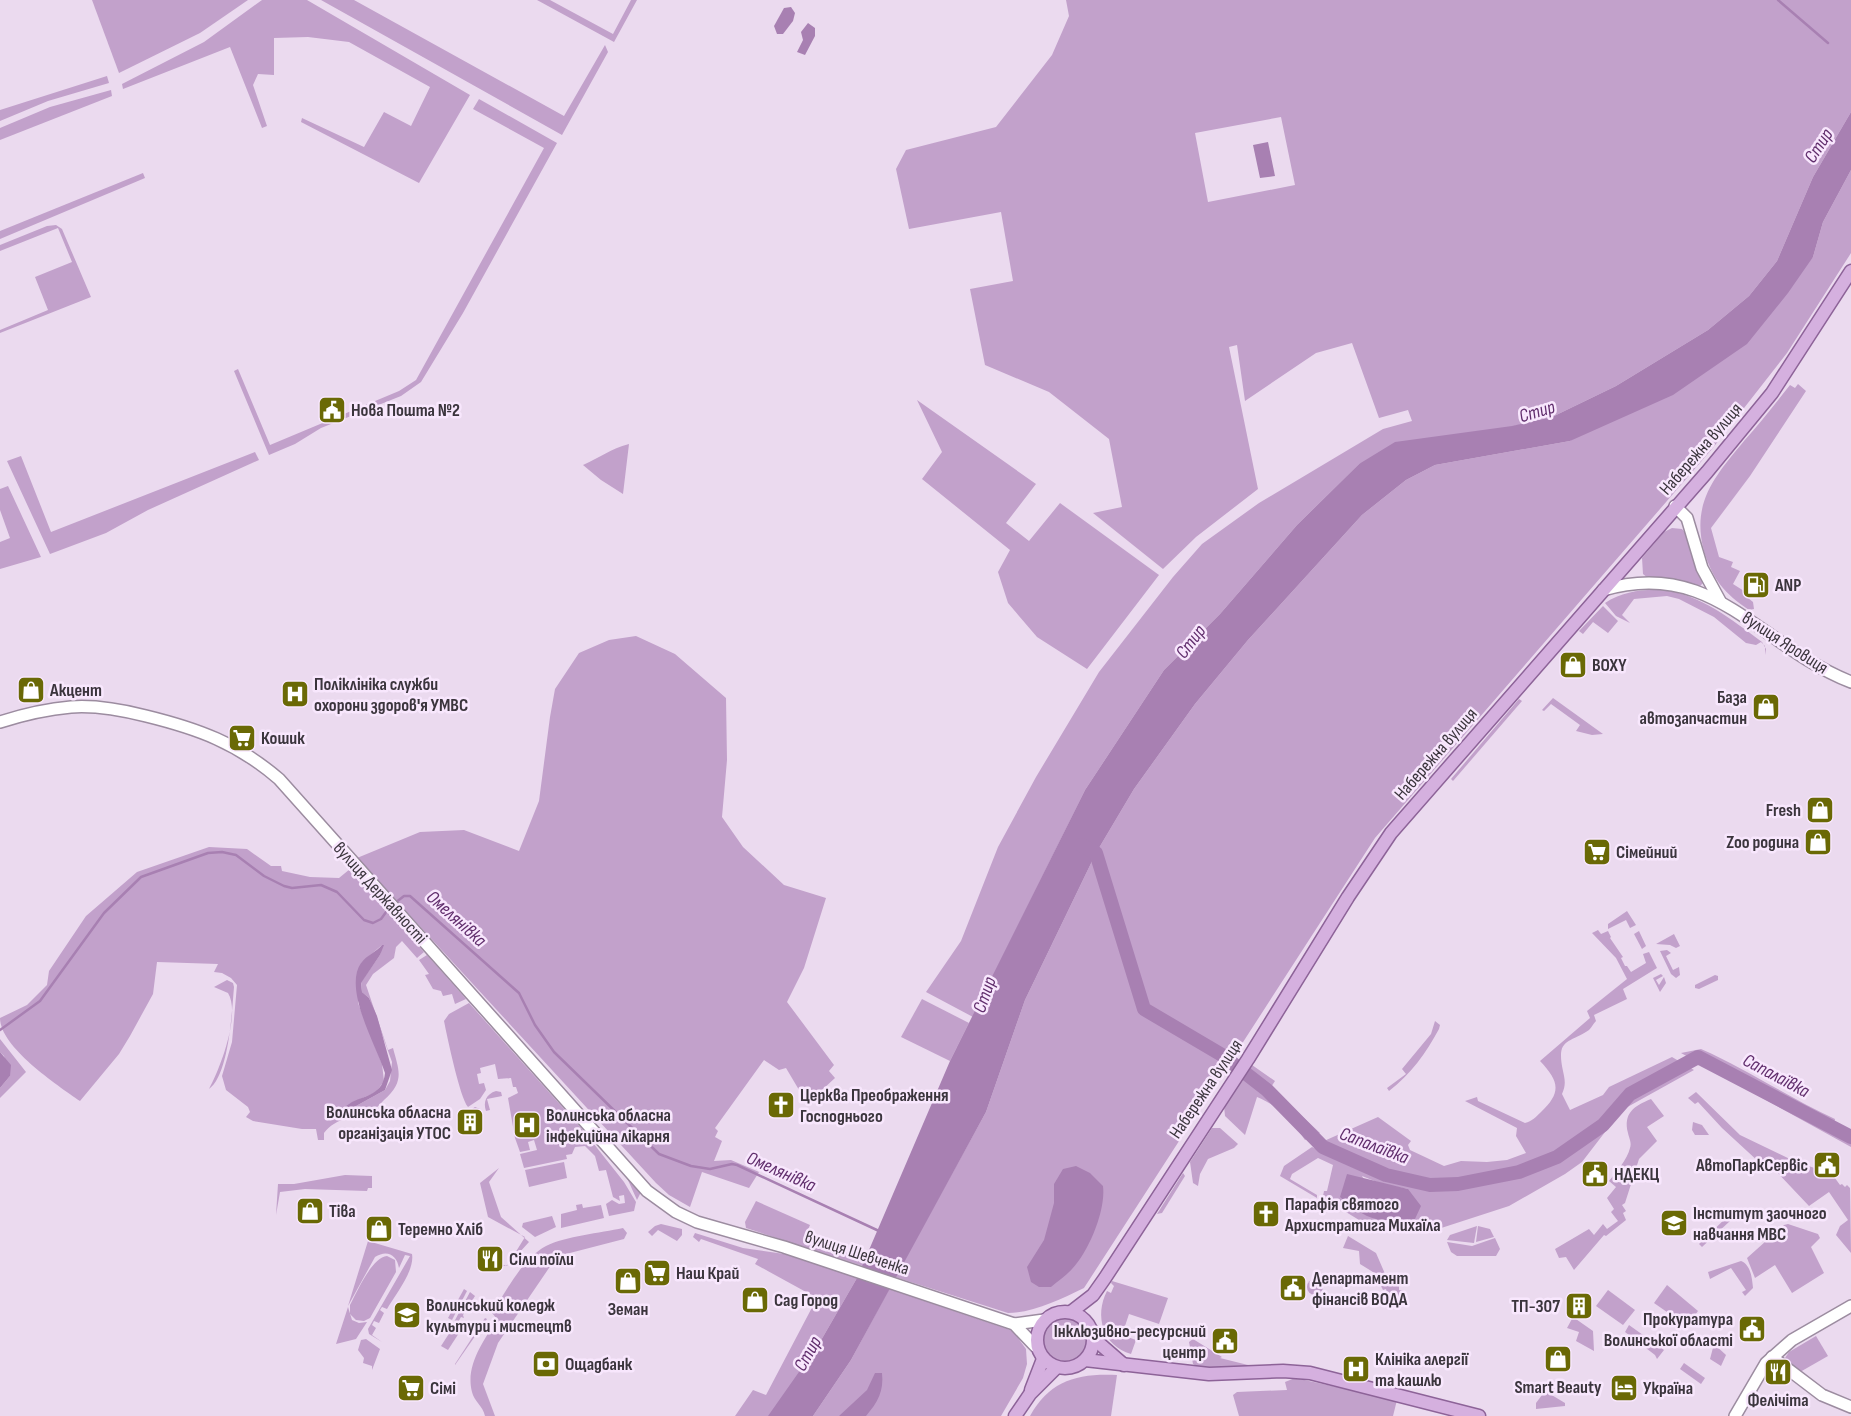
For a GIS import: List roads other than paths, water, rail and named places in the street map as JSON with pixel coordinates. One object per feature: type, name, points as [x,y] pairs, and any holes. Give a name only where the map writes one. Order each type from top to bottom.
[{"type":"main road","name":"Набережна вулиця","points":[[1071,1312],[1093,1294],[1245,1063],[1348,897],[1391,833],[1772,393],[1851,271]]},
{"type":"main road","name":"Набережна вулиця","points":[[1088,1323],[1093,1294]]},
{"type":"main road","points":[[1071,1312],[1080,1316],[1088,1323],[1093,1338],[1092,1350],[1086,1360],[1072,1368],[1056,1368],[1043,1359],[1036,1347],[1037,1332],[1044,1320],[1056,1313],[1071,1312]]},
{"type":"main road","points":[[1093,1338],[1124,1365]]},
{"type":"main road","points":[[1030,1394],[1043,1359]]},
{"type":"main road","points":[[1086,1360],[1209,1374],[1283,1371],[1310,1374],[1479,1416]]},
{"type":"main road","points":[[1015,1416],[1030,1394],[1056,1368]]},
{"type":"street","name":"вулиця Яровиця","points":[[1675,506],[1687,518],[1702,568],[1721,602]]},
{"type":"street","name":"вулиця Яровиця","points":[[1603,590],[1632,583],[1663,582],[1690,588],[1721,602],[1816,666],[1851,682]]},
{"type":"street","name":"вулиця Державності","points":[[0,722],[70,707],[92,707],[129,712],[174,723],[213,736],[251,757],[279,779],[648,1190],[689,1218]]},
{"type":"street","name":"вулиця Шевченка","points":[[689,1218],[734,1234],[786,1248],[1014,1324],[1036,1347]]},
{"type":"street","points":[[1735,1416],[1766,1362],[1792,1340],[1851,1306]]},
{"type":"street","name":"вулиця Шевченка","points":[[1014,1324],[1044,1320]]},
{"type":"street","points":[[1772,1357],[1827,1398],[1851,1407]]},
{"type":"water","points":[[791,7],[795,13],[793,21],[783,34],[777,34],[774,26],[784,8]]},
{"type":"water","points":[[808,23],[815,28],[815,36],[805,55],[797,52],[803,40],[801,32]]},
{"type":"water","name":"Стир","points":[[1851,112],[1851,170],[1823,222],[1813,257],[1788,293],[1747,344],[1673,395],[1570,441],[1435,465],[1406,480],[1362,515],[1248,640],[1195,704],[1134,789],[1096,853],[1025,1000],[986,1112],[851,1360],[813,1416],[768,1416],[820,1342],[857,1278],[950,1061],[1085,790],[1164,670],[1220,614],[1297,525],[1359,464],[1395,442],[1512,426],[1552,417],[1616,386],[1708,330],[1749,296],[1777,261],[1813,177]]},
{"type":"water","points":[[1268,142],[1275,176],[1260,178],[1253,145]]},
{"type":"water","points":[[384,945],[380,955],[361,983],[362,992],[369,998],[377,1016],[392,1070],[385,1090],[329,1121],[326,1118],[352,1102],[378,1090],[384,1080],[385,1073],[363,1017],[356,987],[356,974],[361,963]]},
{"type":"water","points":[[0,1052],[11,1065],[10,1076],[0,1088]]},
{"type":"water","points":[[1076,1166],[1090,1173],[1103,1186],[1102,1207],[1099,1218],[1090,1241],[1072,1269],[1051,1287],[1039,1287],[1031,1282],[1027,1267],[1044,1240],[1054,1203],[1054,1184],[1063,1169]]},
{"type":"water","points":[[1347,1174],[1408,1189],[1421,1206],[1415,1219],[1382,1220],[1359,1212],[1340,1197]]},
{"type":"water","points":[[875,1373],[882,1373],[881,1391],[874,1406],[866,1416],[839,1416],[867,1390]]},
{"type":"waterway","points":[[1778,0],[1828,43]]},
{"type":"waterway","name":"Сапалаївка","points":[[1081,845],[1096,853],[1144,1009],[1222,1055],[1267,1090],[1323,1147],[1386,1175],[1430,1185],[1458,1184],[1519,1172],[1557,1157],[1603,1125],[1630,1094],[1698,1057],[1851,1137]]},
{"type":"waterway","name":"Омелянівка","points":[[0,1030],[40,1001],[104,913],[141,877],[208,853],[222,852],[236,855],[264,876],[284,886],[292,888],[321,885],[337,892],[364,920],[373,923],[381,919],[389,908]]},
{"type":"waterway","name":"Омелянівка","points":[[395,903],[404,896],[410,896],[519,993],[535,1025],[554,1052],[659,1154],[691,1166],[710,1169],[732,1164],[737,1165],[879,1231]]},
{"type":"place","name":"Нова Пошта №2","points":[[332,410]]},
{"type":"place","name":"ANP","points":[[1756,585]]},
{"type":"place","name":"BOXY","points":[[1573,665]]},
{"type":"place","name":"Акцент","points":[[31,690]]},
{"type":"place","name":"Поліклініка служби охорони здоров'я УМВС","points":[[295,694]]},
{"type":"place","name":"База автозапчастин","points":[[1766,707]]},
{"type":"place","name":"Кошик","points":[[242,738]]},
{"type":"place","name":"Fresh","points":[[1820,810]]},
{"type":"place","name":"Zoo родина","points":[[1818,842]]},
{"type":"place","name":"Сімейний","points":[[1597,852]]},
{"type":"place","name":"Церква Преображення Господнього","points":[[781,1105]]},
{"type":"place","name":"Волинська обласна організація УТОС","points":[[470,1122]]},
{"type":"place","name":"Волинська обласна інфекційна лікарня","points":[[527,1125]]},
{"type":"place","name":"АвтоПаркСервіс","points":[[1827,1165]]},
{"type":"place","name":"НДЕКЦ","points":[[1595,1174]]},
{"type":"place","name":"Тіва","points":[[310,1211]]},
{"type":"place","name":"Парафія святого Архистратига Михаїла","points":[[1266,1214]]},
{"type":"place","name":"Інститут заочного навчання МВС","points":[[1674,1223]]},
{"type":"place","name":"Теремно Хліб","points":[[379,1229]]},
{"type":"place","name":"Сіли поїли","points":[[490,1259]]},
{"type":"place","name":"Наш Край","points":[[657,1273]]},
{"type":"place","name":"Земан","points":[[628,1281]]},
{"type":"place","name":"Департамент фінансів ВОДА","points":[[1293,1288]]},
{"type":"place","name":"Сад Город","points":[[755,1300]]},
{"type":"place","name":"ТП-307","points":[[1579,1306]]},
{"type":"place","name":"Волинський коледж культури і мистецтв","points":[[407,1315]]},
{"type":"place","name":"Прокуратура Волинської області","points":[[1752,1329]]},
{"type":"place","name":"Інклюзивно-ресурсний центр","points":[[1225,1341]]},
{"type":"place","name":"Smart Beauty","points":[[1558,1359]]},
{"type":"place","name":"Ощадбанк","points":[[546,1364]]},
{"type":"place","name":"Клініка алергії та кашлю","points":[[1356,1369]]},
{"type":"place","name":"Фелічіта","points":[[1778,1372]]},
{"type":"place","name":"Сімі","points":[[411,1388]]},
{"type":"place","name":"Україна","points":[[1624,1388]]}]
